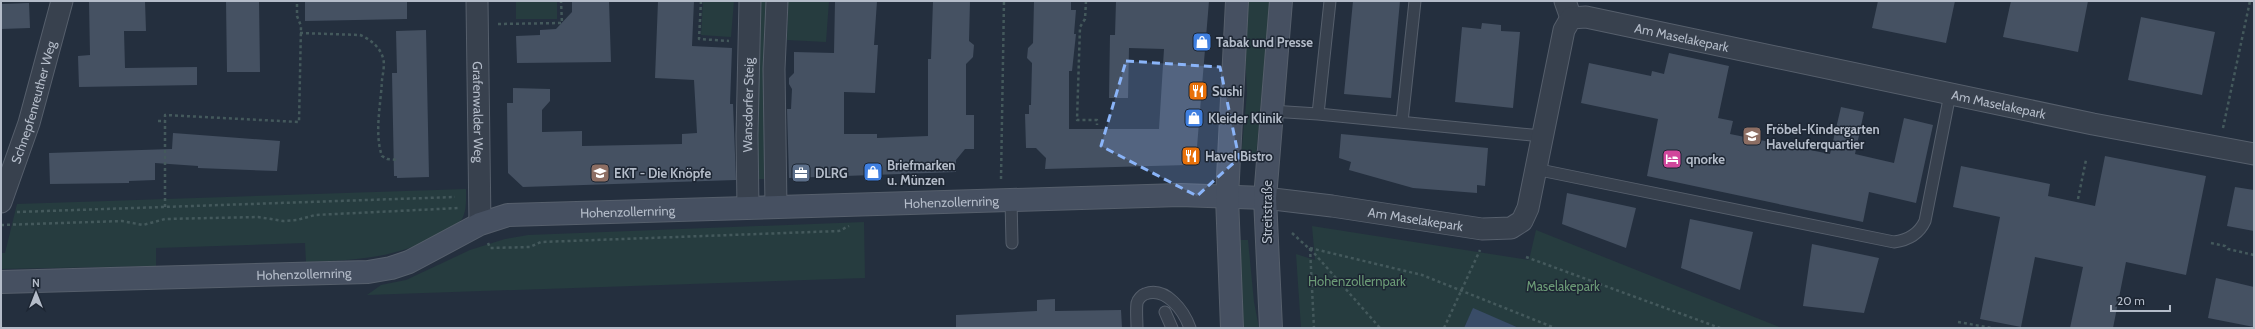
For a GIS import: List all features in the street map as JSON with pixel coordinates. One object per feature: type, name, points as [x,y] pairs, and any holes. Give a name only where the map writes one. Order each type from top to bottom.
[{"type":"street","name":"Schnepfenreuther Weg","points":[[6,207],[62,1]]},
{"type":"street","name":"Grafenwalder Weg","points":[[476,1],[480,215]]},
{"type":"street","name":"Wansdorfer Steig","points":[[748,208],[747,135],[750,1]]},
{"type":"street","name":"Wansdorfer Steig","points":[[776,207],[774,69],[777,1]]},
{"type":"street","points":[[1232,328],[1227,197],[1237,1]]},
{"type":"street","name":"Streitstraße","points":[[1271,328],[1265,198],[1281,1]]},
{"type":"street","name":"Am Maselakepark","points":[[1265,198],[1482,229],[1511,228],[1522,221],[1528,208],[1568,9],[1586,17],[1950,94],[2093,124],[2254,154]]},
{"type":"street","name":"Hohenzollernring","points":[[1,282],[368,272],[391,268],[409,262],[480,215],[1180,195],[1265,198]]},
{"type":"lane","points":[[1318,114],[1330,1]]},
{"type":"lane","points":[[1402,122],[1415,1]]},
{"type":"lane","points":[[1535,169],[1842,232],[1894,242],[1901,241],[1914,236],[1921,230],[1925,221],[1950,94]]},
{"type":"lane","points":[[1271,111],[1318,114],[1542,136]]},
{"type":"lane","points":[[1011,200],[1012,242]]},
{"type":"lane","points":[[1137,328],[1137,302],[1142,295],[1152,291],[1160,292],[1171,300],[1183,314],[1190,328]]},
{"type":"lane","points":[[1165,312],[1172,328]]},
{"type":"path","points":[[165,207],[165,115],[299,122],[300,33],[297,1]]},
{"type":"path","points":[[498,24],[562,23],[561,1]]},
{"type":"path","points":[[701,1],[699,39],[735,41]]},
{"type":"path","name":"Hohenzollernring","points":[[1001,179],[1004,1]]},
{"type":"path","points":[[1086,1],[1085,19],[1080,27],[1078,120],[1097,120],[1097,125]]},
{"type":"path","points":[[2219,147],[2250,1]]},
{"type":"path","points":[[300,33],[360,35],[376,46],[384,60],[379,120],[380,150],[382,156],[387,159],[398,160]]},
{"type":"path","points":[[1206,38],[1211,38]]},
{"type":"path","points":[[158,121],[165,121]]},
{"type":"path","points":[[2078,199],[2086,160]]},
{"type":"path","points":[[6,207],[165,207],[454,198]]},
{"type":"path","points":[[1,225],[122,221],[143,225],[164,219],[258,217],[283,221],[298,220],[315,215],[480,215]]},
{"type":"path","points":[[1292,233],[1310,248],[1380,328]]},
{"type":"path","points":[[2211,243],[2225,246],[2228,249],[2254,255]]},
{"type":"path","points":[[1310,248],[1422,275],[1555,328]]},
{"type":"path","points":[[1310,248],[1314,328]]},
{"type":"path","points":[[1444,328],[1480,249]]},
{"type":"path","points":[[1526,257],[1720,328]]},
{"type":"path","points":[[1958,322],[1992,328]]},
{"type":"highlighted area","points":[[1126,61],[1220,67],[1239,158],[1197,196],[1101,146]]},
{"type":"green space","points":[[516,1],[557,1],[557,19],[516,19]]},
{"type":"green space","points":[[703,1],[734,1],[731,37],[701,35]]},
{"type":"green space","points":[[754,1],[771,1],[766,179],[756,179]]},
{"type":"green space","points":[[788,1],[829,1],[826,42],[787,40]]},
{"type":"green space","points":[[1246,1],[1270,1],[1256,157],[1241,157],[1247,93],[1245,53]]},
{"type":"green space","points":[[466,189],[464,215],[453,228],[418,245],[372,257],[306,262],[305,243],[156,248],[156,266],[1,269],[1,253],[5,253],[17,204]]},
{"type":"green space","points":[[864,222],[865,278],[367,295],[381,285],[406,280],[470,250],[505,239],[528,235]]},
{"type":"green space","points":[[1312,226],[1529,260],[1536,230],[1782,328],[1519,328],[1473,309],[1464,328],[1301,328],[1296,254],[1315,260]]},
{"type":"green space","points":[[1234,240],[1248,240],[1254,302],[1259,328],[1240,328]]},
{"type":"water","points":[[1473,308],[1519,328],[1464,328]]},
{"type":"building","points":[[89,1],[145,1],[146,31],[124,31],[125,68],[197,67],[197,85],[79,87],[78,56],[90,55]]},
{"type":"building","points":[[226,1],[259,1],[260,72],[227,72]]},
{"type":"building","points":[[305,1],[407,1],[407,19],[305,21]]},
{"type":"building","points":[[572,1],[609,1],[611,62],[517,63],[516,36],[540,35],[540,30],[556,29],[572,12]]},
{"type":"building","points":[[658,1],[694,1],[692,46],[732,48],[730,104],[733,104],[736,180],[523,187],[508,173],[507,103],[513,103],[513,88],[550,89],[550,101],[542,110],[542,132],[582,131],[582,146],[682,144],[682,134],[697,133],[694,80],[655,78]]},
{"type":"building","points":[[835,1],[877,1],[874,45],[878,45],[875,93],[844,92],[844,134],[877,134],[877,138],[928,136],[928,59],[931,59],[933,1],[970,1],[969,41],[974,45],[973,57],[966,64],[966,115],[974,115],[974,149],[965,149],[956,160],[956,172],[789,178],[787,109],[791,109],[792,89],[789,84],[789,78],[794,73],[794,52],[834,53]]},
{"type":"building","points":[[1034,1],[1071,1],[1071,10],[1076,10],[1074,34],[1076,34],[1072,71],[1069,71],[1069,129],[1159,129],[1164,49],[1129,48],[1128,98],[1109,98],[1110,35],[1115,35],[1116,1],[1209,1],[1196,159],[1187,165],[1045,169],[1046,158],[1036,148],[1026,148],[1025,114],[1029,114],[1029,105],[1031,105],[1032,63],[1027,58],[1028,48],[1033,43]]},
{"type":"building","points":[[1353,1],[1400,1],[1391,98],[1344,94]]},
{"type":"building","points":[[1878,1],[1955,1],[1946,43],[1872,28]]},
{"type":"building","points":[[2011,1],[2088,1],[2078,52],[2003,37]]},
{"type":"building","points":[[29,3],[30,28],[1,29],[1,4]]},
{"type":"building","points":[[2141,17],[2215,32],[2202,95],[2128,80]]},
{"type":"building","points":[[1482,23],[1501,25],[1501,31],[1520,32],[1513,108],[1455,102],[1462,27],[1481,29]]},
{"type":"building","points":[[426,30],[429,177],[397,178],[397,176],[394,176],[392,73],[397,73],[396,31]]},
{"type":"building","points":[[1669,53],[1729,66],[1718,118],[1733,121],[1730,134],[1830,154],[1841,107],[1864,112],[1855,154],[1894,163],[1904,118],[1933,125],[1916,203],[1869,192],[1863,222],[1647,176],[1658,119],[1581,103],[1589,63],[1651,76],[1652,71],[1664,74]]},
{"type":"building","points":[[173,133],[280,141],[277,171],[198,168],[198,166],[155,163],[155,180],[129,181],[129,183],[50,184],[49,153],[172,149]]},
{"type":"building","points":[[1341,134],[1488,148],[1485,186],[1477,185],[1477,193],[1413,188],[1349,170],[1351,162],[1339,158]]},
{"type":"building","points":[[2105,156],[2206,176],[2186,275],[2126,262],[2113,328],[2070,328],[2083,267],[2035,257],[2021,327],[1980,319],[2000,217],[1953,207],[1961,166],[2050,184],[2048,196],[2095,206]]},
{"type":"building","points":[[2235,187],[2254,190],[2254,231],[2227,226]]},
{"type":"building","points":[[1567,193],[1636,208],[1626,248],[1562,224]]},
{"type":"building","points":[[1690,219],[1753,232],[1740,290],[1681,268]]},
{"type":"building","points":[[1812,244],[1879,258],[1864,313],[1803,306]]},
{"type":"building","points":[[2216,278],[2254,287],[2254,327],[2208,318]]},
{"type":"building","points":[[1055,299],[1055,311],[1121,310],[1122,328],[956,328],[956,315],[1037,311],[1037,300]]},
{"type":"place","name":"Tabak und Presse","points":[[1202,42]]},
{"type":"place","name":"Sushi","points":[[1198,91]]},
{"type":"place","name":"Kleider Klinik","points":[[1194,118]]},
{"type":"place","name":"Fröbel-Kindergarten Haveluferquartier","points":[[1752,136]]},
{"type":"place","name":"Havel Bistro","points":[[1191,156]]},
{"type":"place","name":"qnorke","points":[[1672,159]]},
{"type":"place","name":"Briefmarken u. Münzen","points":[[873,172]]},
{"type":"place","name":"EKT - Die Knöpfe","points":[[600,173]]},
{"type":"place","name":"DLRG","points":[[801,173]]},
{"type":"park label","name":"Hohenzollernpark","points":[[1357,281]]},
{"type":"park label","name":"Maselakepark","points":[[1563,286]]}]
